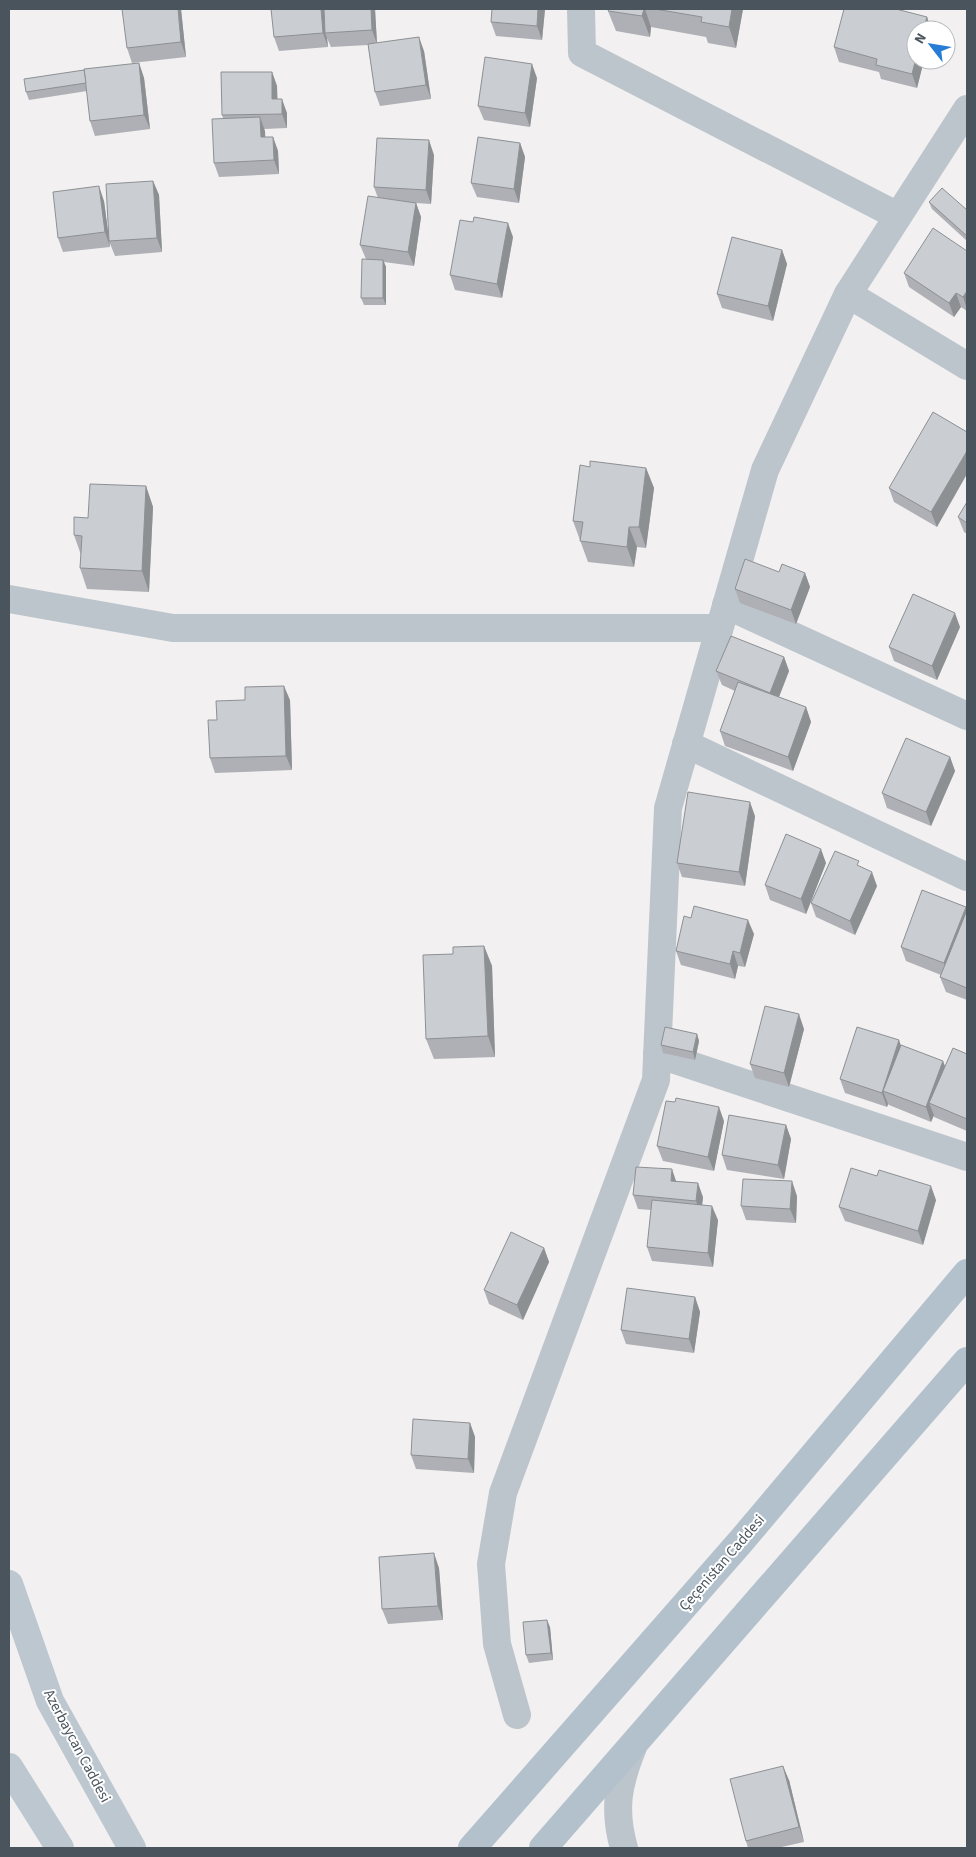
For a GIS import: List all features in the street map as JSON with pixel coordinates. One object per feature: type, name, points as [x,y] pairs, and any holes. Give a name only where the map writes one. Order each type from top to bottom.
[{"type":"main road","name":"Çeçenistan Caddesi","points":[[472,1848],[742,1540],[967,1274]]},
{"type":"main road","points":[[543,1848],[634,1747],[967,1361]]},
{"type":"main road","name":"Azerbaycan Caddesi","points":[[9,1584],[50,1701],[132,1848]]},
{"type":"main road","points":[[9,1768],[60,1848]]},
{"type":"street","points":[[581,9],[582,53],[898,216]]},
{"type":"street","points":[[516,1715],[496,1644],[491,1564],[503,1493],[656,1080],[668,808],[765,470],[848,294],[967,109]]},
{"type":"street","points":[[848,294],[967,366]]},
{"type":"street","points":[[9,599],[173,628],[722,616],[967,716]]},
{"type":"street","points":[[686,744],[967,877]]},
{"type":"street","points":[[657,1054],[967,1157]]},
{"type":"street","points":[[624,1848],[617,1824],[618,1799],[622,1773],[634,1747]]},
{"type":"building","points":[[122,9],[178,9],[181,42],[127,48]]},
{"type":"building","points":[[271,9],[321,9],[323,33],[274,37]]},
{"type":"building","points":[[324,9],[371,9],[372,30],[325,33]]},
{"type":"building","points":[[492,9],[538,9],[537,26],[491,22]]},
{"type":"building","points":[[609,9],[644,9],[642,16],[608,11]]},
{"type":"building","points":[[655,9],[732,9],[729,27],[701,22],[702,17]]},
{"type":"building","points":[[844,9],[896,9],[927,17],[926,20],[906,20],[906,70],[913,70],[912,74],[876,65],[877,59],[834,47]]},
{"type":"building","points":[[419,37],[426,85],[375,92],[368,44]]},
{"type":"building","points":[[485,57],[532,64],[525,113],[478,106]]},
{"type":"building","points":[[139,63],[144,115],[90,121],[84,69]]},
{"type":"building","points":[[84,70],[86,83],[26,92],[24,79]]},
{"type":"building","points":[[221,72],[272,72],[272,99],[282,99],[282,114],[222,115]]},
{"type":"building","points":[[260,117],[261,137],[273,137],[274,160],[214,163],[212,119]]},
{"type":"building","points":[[478,137],[520,143],[514,189],[471,183]]},
{"type":"building","points":[[377,138],[429,140],[426,190],[374,187]]},
{"type":"building","points":[[153,181],[157,238],[109,241],[106,184]]},
{"type":"building","points":[[99,186],[105,232],[58,238],[53,192]]},
{"type":"building","points":[[942,188],[967,210],[967,236],[929,202]]},
{"type":"building","points":[[368,196],[416,203],[408,252],[360,245]]},
{"type":"building","points":[[474,217],[508,223],[497,284],[450,275],[460,220],[473,222]]},
{"type":"building","points":[[933,228],[967,251],[967,291],[963,297],[956,293],[949,303],[904,273]]},
{"type":"building","points":[[732,237],[782,250],[768,306],[717,294]]},
{"type":"building","points":[[362,259],[383,260],[383,298],[361,298]]},
{"type":"building","points":[[933,412],[967,432],[967,451],[931,512],[889,488]]},
{"type":"building","points":[[590,461],[646,468],[639,527],[629,527],[627,547],[580,541],[583,522],[573,521],[580,465],[590,467]]},
{"type":"building","points":[[90,484],[146,486],[142,571],[80,568],[82,536],[74,535],[74,517],[88,518]]},
{"type":"building","points":[[967,502],[967,523],[958,517]]},
{"type":"building","points":[[745,559],[779,572],[782,564],[805,573],[791,610],[735,589]]},
{"type":"building","points":[[913,594],[955,613],[932,666],[889,647]]},
{"type":"building","points":[[731,636],[784,657],[770,693],[716,671]]},
{"type":"building","points":[[738,682],[806,707],[788,757],[720,731]]},
{"type":"building","points":[[284,686],[286,756],[210,758],[208,720],[217,720],[216,701],[245,700],[245,687]]},
{"type":"building","points":[[906,738],[950,757],[926,812],[882,793]]},
{"type":"building","points":[[688,792],[750,802],[739,872],[677,863]]},
{"type":"building","points":[[786,834],[821,849],[801,899],[765,885]]},
{"type":"building","points":[[835,851],[859,861],[857,865],[872,872],[850,921],[811,903]]},
{"type":"building","points":[[922,890],[966,907],[944,963],[901,947]]},
{"type":"building","points":[[694,906],[748,920],[740,953],[733,951],[730,964],[676,951],[684,916],[691,918]]},
{"type":"building","points":[[967,910],[967,988],[940,977]]},
{"type":"building","points":[[484,946],[488,1036],[426,1039],[423,955],[453,954],[453,947]]},
{"type":"building","points":[[765,1006],[799,1014],[784,1073],[750,1064]]},
{"type":"building","points":[[665,1027],[697,1034],[693,1052],[661,1045]]},
{"type":"building","points":[[857,1027],[899,1040],[882,1093],[840,1079]]},
{"type":"building","points":[[901,1045],[943,1061],[926,1107],[883,1091]]},
{"type":"building","points":[[953,1048],[967,1054],[967,1119],[929,1103]]},
{"type":"building","points":[[676,1098],[719,1107],[708,1157],[657,1146],[666,1101],[675,1102]]},
{"type":"building","points":[[729,1115],[786,1125],[778,1165],[722,1155]]},
{"type":"building","points":[[636,1167],[672,1169],[671,1181],[698,1183],[696,1201],[633,1195]]},
{"type":"building","points":[[851,1168],[877,1176],[879,1170],[931,1186],[918,1231],[839,1207]]},
{"type":"building","points":[[743,1179],[792,1181],[790,1209],[741,1206]]},
{"type":"building","points":[[652,1200],[712,1206],[708,1253],[647,1247]]},
{"type":"building","points":[[511,1232],[544,1248],[517,1305],[484,1290]]},
{"type":"building","points":[[627,1288],[695,1297],[689,1339],[621,1330]]},
{"type":"building","points":[[413,1419],[470,1423],[468,1459],[411,1455]]},
{"type":"building","points":[[434,1553],[438,1606],[382,1609],[379,1557]]},
{"type":"building","points":[[547,1620],[551,1653],[526,1655],[523,1622]]},
{"type":"building","points":[[783,1766],[799,1827],[746,1841],[730,1779]]}]
